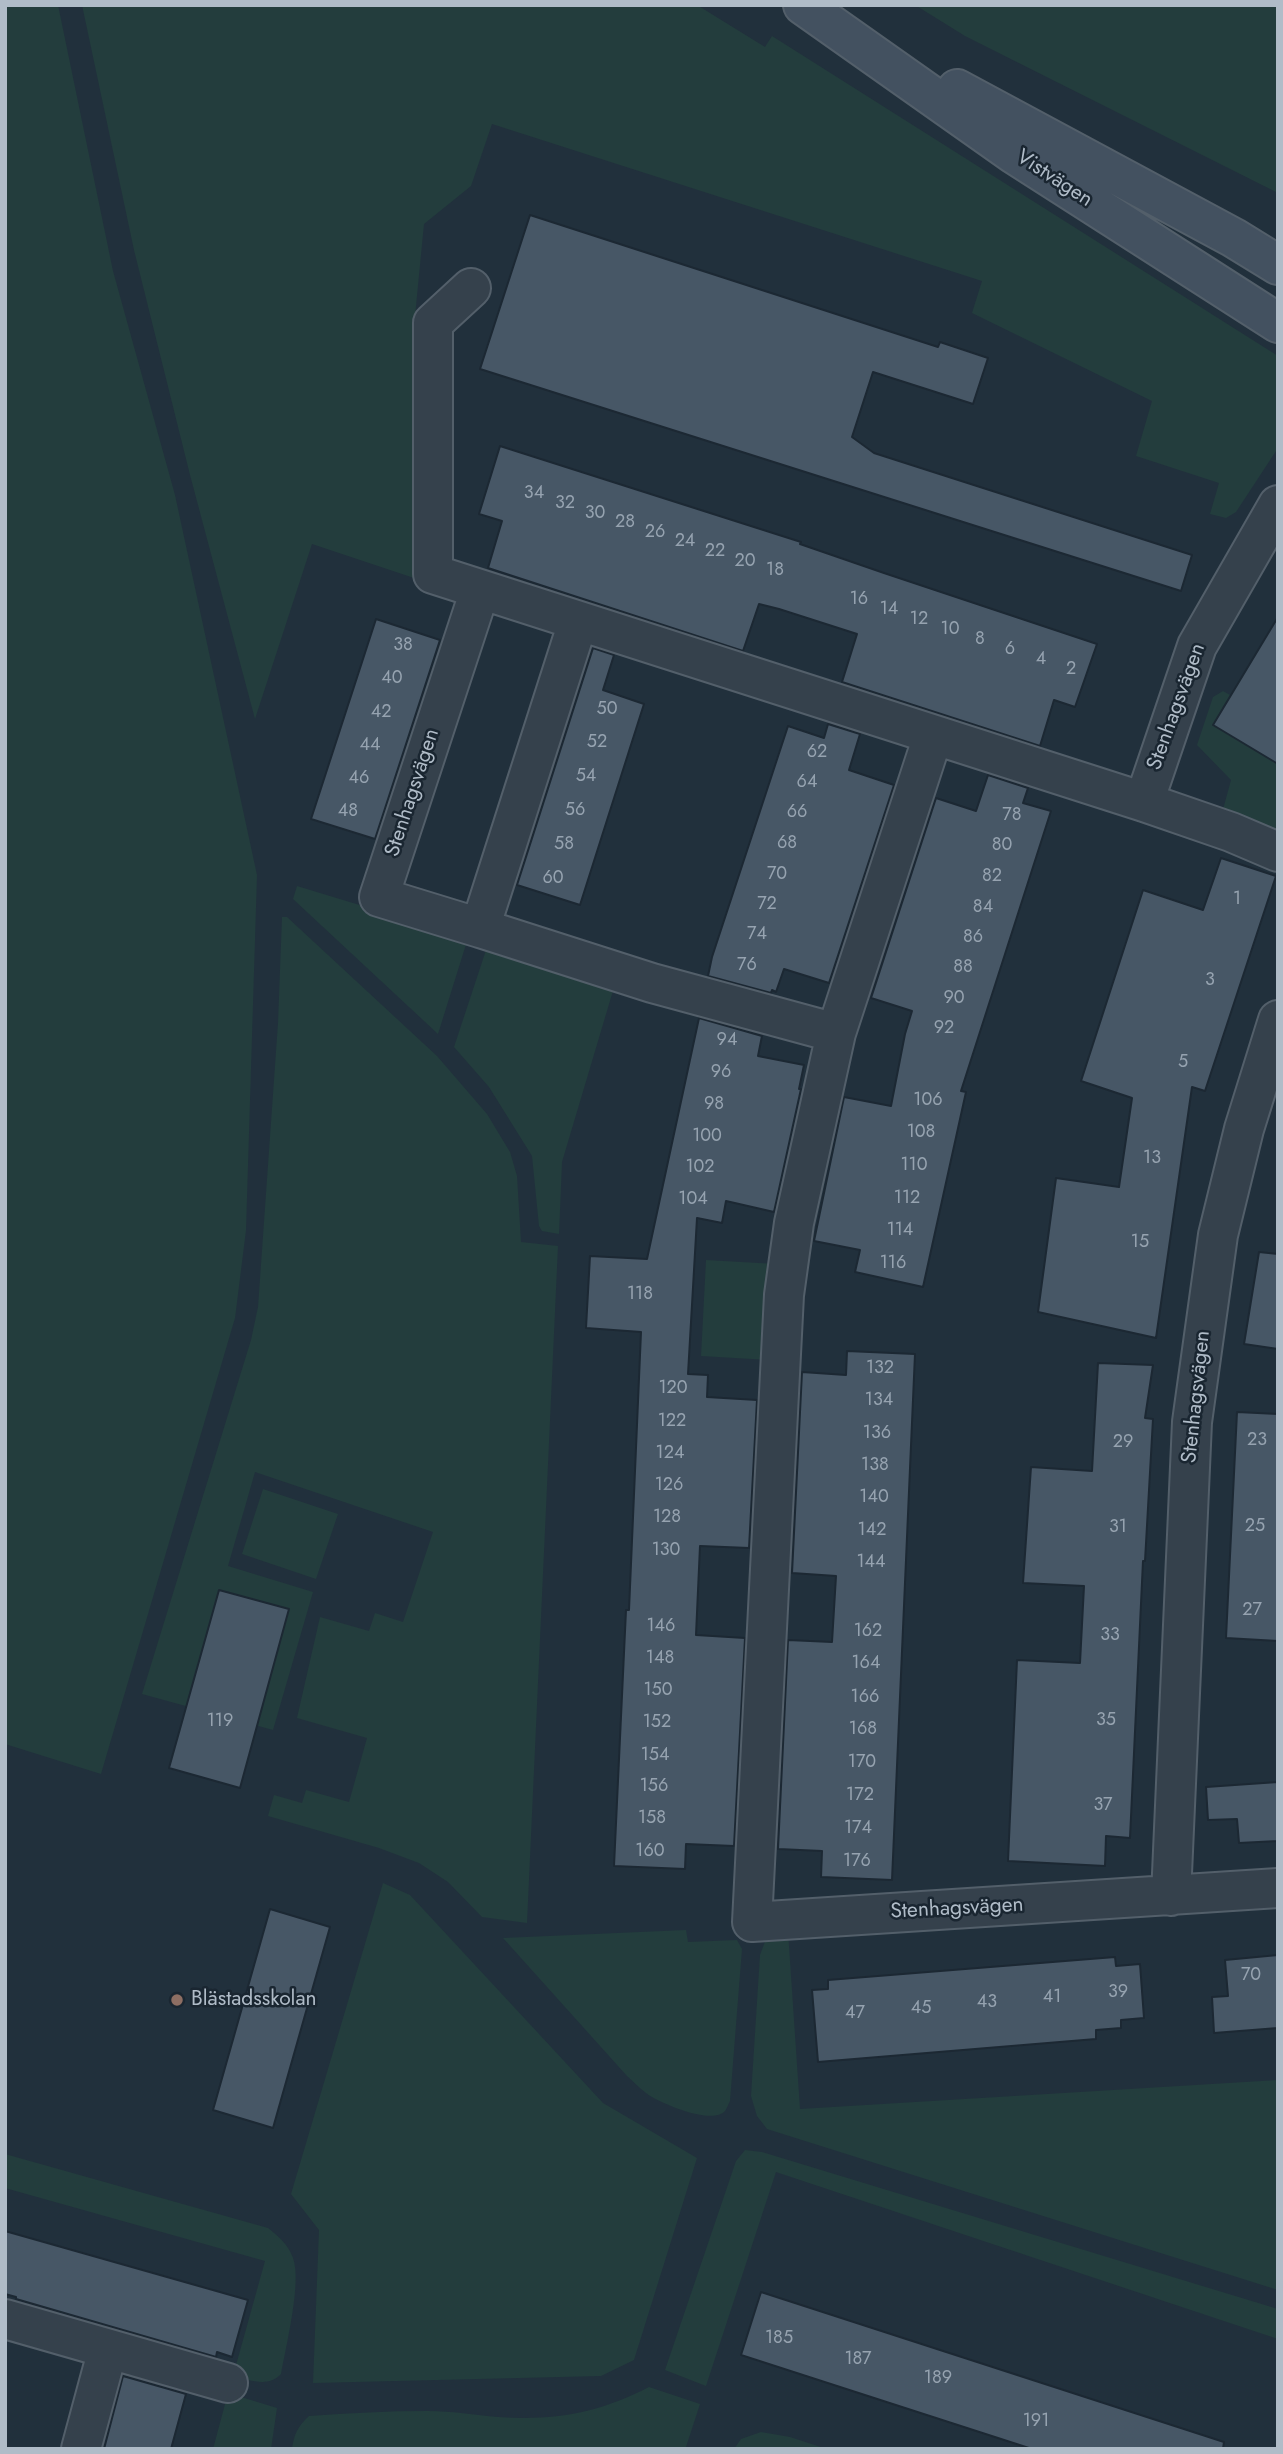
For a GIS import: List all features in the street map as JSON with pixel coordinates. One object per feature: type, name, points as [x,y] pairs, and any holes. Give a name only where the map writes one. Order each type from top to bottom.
[{"type":"main road","name":"Vistvägen","points":[[803,5],[1014,154],[1278,323]]},
{"type":"main road","name":"Vistvägen","points":[[836,27],[1031,127],[1234,238],[1278,265]]},
{"type":"street","points":[[471,288],[433,323],[433,574],[1143,803],[1231,832],[1278,852]]},
{"type":"street","name":"Stenhagsvägen","points":[[1143,803],[1197,646],[1278,505]]},
{"type":"street","name":"Stenhagsvägen","points":[[480,590],[379,897],[652,983],[836,1033]]},
{"type":"street","points":[[480,928],[578,622]]},
{"type":"street","name":"Stenhagsvägen","points":[[933,736],[836,1033],[794,1223],[784,1295],[752,1922],[1171,1896],[1192,1422],[1218,1235],[1244,1129],[1278,1020]]},
{"type":"street","points":[[1171,1896],[1278,1888]]},
{"type":"street","points":[[5,2319],[228,2383]]},
{"type":"street","points":[[81,2449],[108,2348]]},
{"type":"green space","points":[[5,5],[58,5],[113,271],[175,495],[257,875],[246,1230],[235,1318],[101,1774],[5,1744]]},
{"type":"green space","points":[[82,5],[697,5],[765,47],[772,36],[1278,356],[1278,448],[1236,512],[1226,518],[1210,514],[1219,483],[1136,456],[1152,401],[972,313],[982,281],[492,124],[471,186],[424,224],[412,347],[423,581],[312,544],[255,719],[134,250]]},
{"type":"green space","points":[[915,5],[1278,5],[1278,193],[965,36]]},
{"type":"green space","points":[[1223,691],[1230,695],[1213,725],[1278,764],[1278,841],[1221,817],[1231,780],[1197,745],[1213,697]]},
{"type":"green space","points":[[297,886],[468,938],[438,1034],[293,899]]},
{"type":"green space","points":[[282,917],[287,917],[437,1056],[487,1114],[510,1152],[517,1176],[521,1242],[558,1246],[527,1923],[482,1917],[448,1882],[419,1863],[379,1848],[268,1816],[274,1795],[302,1803],[306,1790],[349,1802],[367,1738],[297,1718],[320,1617],[369,1631],[375,1613],[403,1622],[433,1532],[255,1472],[228,1566],[313,1592],[273,1730],[142,1694],[251,1340],[258,1307],[278,1023]]},
{"type":"green space","points":[[488,944],[615,984],[562,1162],[559,1234],[542,1231],[539,1226],[532,1156],[489,1087],[454,1047]]},
{"type":"green space","points":[[706,1260],[776,1264],[769,1360],[701,1356]]},
{"type":"green space","points":[[263,1489],[338,1514],[316,1579],[242,1554]]},
{"type":"green space","points":[[383,1883],[410,1895],[603,2103],[697,2158],[634,2360],[601,2376],[313,2383],[319,2230],[291,2194]]},
{"type":"green space","points":[[686,1930],[688,1942],[737,1940],[742,1949],[730,2101],[725,2111],[719,2115],[700,2115],[678,2109],[642,2090],[503,1938]]},
{"type":"green space","points":[[788,1931],[800,2109],[1278,2080],[1278,2290],[767,2129],[757,2116],[751,2096],[760,1955],[766,1939]]},
{"type":"green space","points":[[745,2150],[762,2152],[1278,2309],[1278,2339],[776,2172],[706,2386],[665,2370],[736,2161]]},
{"type":"green space","points":[[5,2154],[268,2228],[289,2249],[295,2269],[292,2314],[281,2374],[265,2382],[233,2376],[265,2261],[5,2188]]},
{"type":"green space","points":[[649,2387],[700,2404],[686,2447],[292,2449],[297,2431],[309,2416],[428,2411],[538,2418],[594,2409]]},
{"type":"green space","points":[[228,2393],[277,2408],[271,2449],[213,2449]]},
{"type":"green space","points":[[761,2432],[790,2437],[827,2449],[734,2449],[741,2439]]},
{"type":"building","points":[[530,215],[938,347],[940,342],[988,358],[973,404],[873,372],[852,437],[874,453],[1192,555],[1181,591],[480,369]]},
{"type":"building","points":[[500,446],[801,542],[800,544],[884,573],[1097,644],[1075,707],[1054,700],[1040,746],[842,682],[857,634],[759,604],[743,651],[488,568],[502,521],[479,514]]},
{"type":"building","points":[[1278,617],[1278,764],[1213,725]]},
{"type":"building","points":[[376,619],[440,640],[375,839],[311,819]]},
{"type":"building","points":[[593,648],[614,655],[603,690],[644,704],[580,905],[517,885]]},
{"type":"building","points":[[828,724],[860,734],[849,770],[894,785],[829,983],[784,969],[776,992],[772,990],[771,993],[708,976],[788,726],[824,738]]},
{"type":"building","points":[[988,775],[1028,788],[1023,803],[1051,811],[961,1091],[966,1092],[923,1287],[855,1272],[860,1250],[814,1241],[844,1097],[891,1106],[912,1011],[871,998],[936,798],[976,811]]},
{"type":"building","points":[[1221,858],[1276,876],[1205,1091],[1192,1087],[1156,1338],[1038,1312],[1056,1178],[1119,1187],[1132,1098],[1081,1081],[1143,890],[1203,910]]},
{"type":"building","points":[[699,1018],[762,1036],[758,1056],[804,1065],[774,1212],[726,1201],[722,1223],[697,1218],[688,1374],[708,1375],[707,1397],[757,1400],[749,1548],[700,1546],[696,1635],[745,1638],[734,1846],[686,1844],[685,1869],[614,1866],[641,1332],[586,1328],[590,1256],[647,1259]]},
{"type":"building","points":[[1259,1252],[1278,1254],[1278,1349],[1244,1344]]},
{"type":"building","points":[[847,1351],[915,1354],[892,1880],[821,1877],[822,1851],[778,1849],[788,1640],[832,1642],[836,1576],[792,1573],[802,1372],[846,1375]]},
{"type":"building","points":[[1098,1363],[1153,1365],[1145,1418],[1153,1419],[1143,1561],[1130,1838],[1106,1836],[1105,1866],[1008,1861],[1017,1660],[1080,1663],[1084,1586],[1023,1583],[1031,1467],[1092,1471]]},
{"type":"building","points":[[1237,1412],[1278,1414],[1278,1641],[1226,1638]]},
{"type":"building","points":[[219,1590],[289,1609],[240,1788],[169,1768]]},
{"type":"building","points":[[1278,1782],[1278,1841],[1239,1843],[1237,1819],[1208,1820],[1206,1787]]},
{"type":"building","points":[[270,1909],[330,1927],[273,2128],[213,2110]]},
{"type":"building","points":[[1278,1955],[1278,2028],[1214,2033],[1212,1997],[1228,1996],[1225,1960]]},
{"type":"building","points":[[1115,1957],[1116,1966],[1140,1964],[1144,2018],[1121,2020],[1121,2028],[1096,2030],[1096,2039],[818,2062],[812,1990],[828,1989],[828,1980]]},
{"type":"building","points":[[5,2231],[248,2300],[232,2357],[217,2352],[216,2357],[5,2294]]},
{"type":"building","points":[[761,2292],[1224,2442],[1223,2449],[1032,2449],[741,2355]]},
{"type":"building","points":[[123,2376],[186,2394],[171,2449],[104,2449]]},
{"type":"place","name":"Blästadsskolan","points":[[177,2000]]}]
